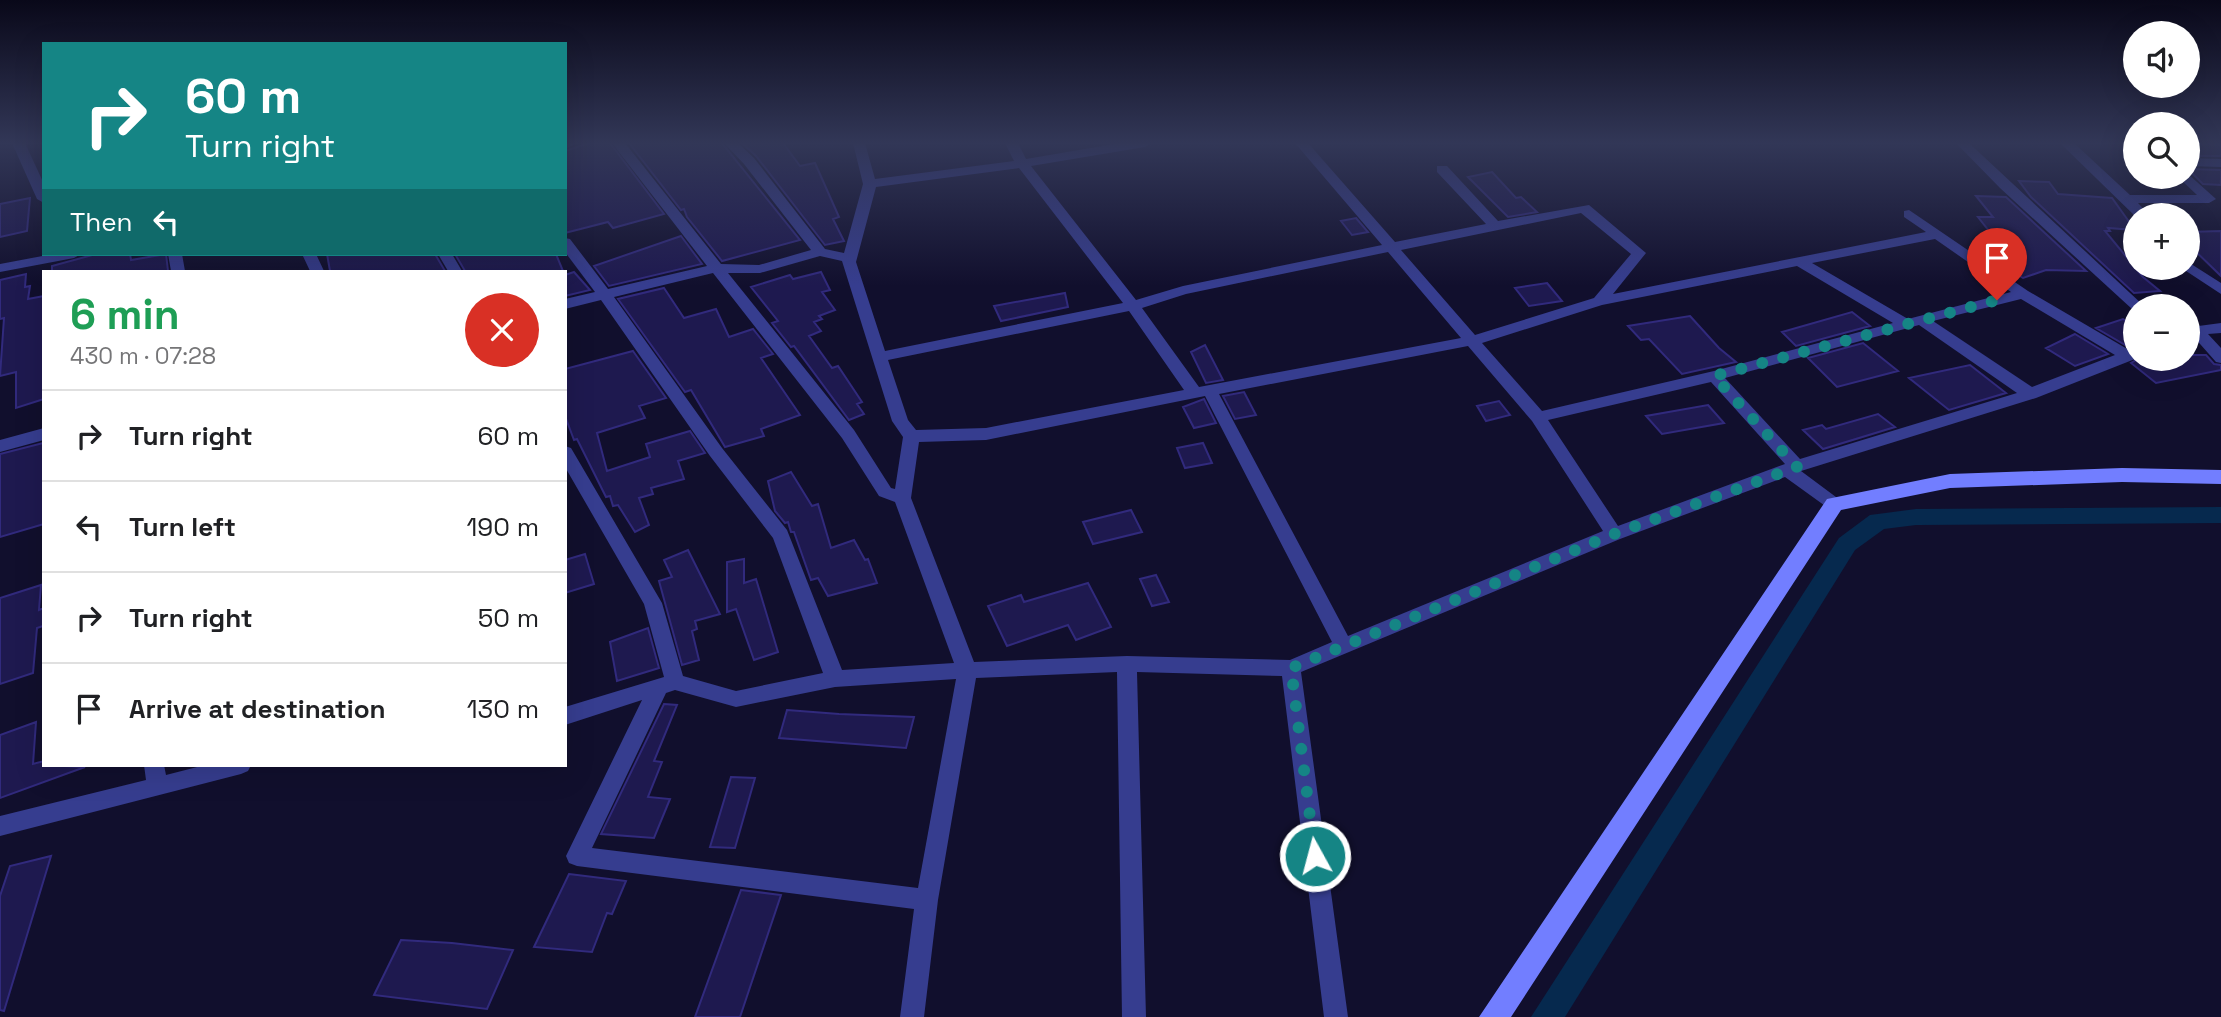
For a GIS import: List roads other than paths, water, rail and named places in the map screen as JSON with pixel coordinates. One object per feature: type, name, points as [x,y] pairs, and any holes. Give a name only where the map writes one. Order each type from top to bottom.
[{"type":"street","points":[[655,190],[848,433],[885,492],[902,498]]},
{"type":"street","points":[[772,190],[820,252]]},
{"type":"street","points":[[868,190],[850,258],[900,421],[911,436],[902,498],[967,670],[927,900],[912,1017]]},
{"type":"street","points":[[1043,190],[1202,392],[1344,646]]},
{"type":"street","points":[[1342,190],[1538,417],[1614,534]]},
{"type":"street","points":[[1462,190],[1495,226]]},
{"type":"street","points":[[2008,190],[2124,294]]},
{"type":"street","points":[[2118,190],[2131,203]]},
{"type":"street","points":[[2127,199],[2215,199],[2221,210]]},
{"type":"street","points":[[880,358],[1133,306],[1183,290],[1584,208],[1639,253],[1599,301]]},
{"type":"street","points":[[1909,214],[2023,294],[2123,350]]},
{"type":"street","points":[[911,436],[986,434],[1474,340],[1599,301],[1937,234]]},
{"type":"street","points":[[567,245],[649,354],[716,452],[780,535],[835,679]]},
{"type":"street","points":[[567,304],[716,268],[760,268],[820,252],[850,258]]},
{"type":"street","points":[[0,268],[61,256]]},
{"type":"street","points":[[1802,262],[1914,322],[2030,394]]},
{"type":"street","points":[[2200,275],[2221,290]]},
{"type":"street","points":[[1538,417],[1714,376],[2023,294]]},
{"type":"street","points":[[2200,331],[2221,328]]},
{"type":"street","points":[[2200,339],[2221,358]]},
{"type":"street","points":[[567,715],[667,684],[736,699],[835,679],[967,670],[1127,664],[1291,668],[1614,534],[1793,468],[2030,394],[2123,358]]},
{"type":"street","points":[[1714,376],[1793,468],[1834,504]]},
{"type":"street","points":[[0,446],[42,435]]},
{"type":"street","points":[[567,455],[653,603],[667,684],[577,856],[927,900]]},
{"type":"street","points":[[1494,1017],[1834,504],[1950,481],[2122,475],[2221,477]]},
{"type":"street","points":[[1127,664],[1134,1017]]},
{"type":"street","points":[[1291,668],[1336,1017]]},
{"type":"street","points":[[0,826],[156,775],[224,767]]},
{"type":"waterway","points":[[1547,1017],[1847,544],[1878,521],[1916,517],[2221,515]]}]
